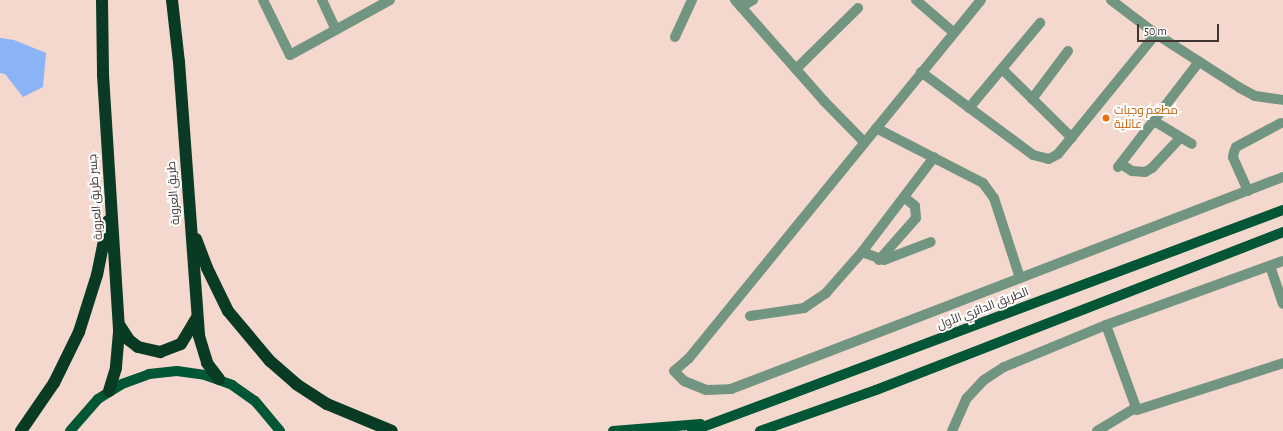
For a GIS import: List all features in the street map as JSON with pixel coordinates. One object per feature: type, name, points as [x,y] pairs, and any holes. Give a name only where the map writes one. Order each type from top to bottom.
[{"type":"highway","name":"جسر طريق العروبة","points":[[102,0],[103,74],[119,323],[118,357],[109,391]]},
{"type":"highway","name":"طريق العروبة","points":[[172,0],[179,62],[197,317],[203,354],[219,379]]},
{"type":"highway","points":[[21,431],[54,383],[79,332],[97,274],[111,207]]},
{"type":"highway","points":[[190,216],[200,251],[217,290],[228,311],[254,346],[282,373],[310,395],[348,415],[392,431]]},
{"type":"highway","points":[[119,323],[133,344],[143,350],[160,352],[181,344],[192,330],[197,317]]},
{"type":"main road","name":"الطريق الدائري الأول","points":[[692,431],[717,423],[1283,210]]},
{"type":"main road","points":[[760,431],[1283,232]]},
{"type":"main road","points":[[70,431],[87,409],[109,391],[135,378],[163,372],[191,372],[219,379],[255,401],[280,431]]},
{"type":"main road","points":[[772,431],[786,422]]},
{"type":"main road","points":[[613,431],[717,423]]},
{"type":"street","points":[[263,0],[290,55],[336,30],[384,1]]},
{"type":"street","points":[[322,0],[336,30]]},
{"type":"street","points":[[675,37],[692,0]]},
{"type":"street","points":[[753,0],[738,3],[796,69],[864,142]]},
{"type":"street","points":[[916,0],[953,32]]},
{"type":"street","points":[[981,0],[953,32],[688,359],[674,372],[684,381],[706,390],[731,390],[1283,177]]},
{"type":"street","points":[[1111,0],[1156,34],[1255,96],[1283,100]]},
{"type":"street","points":[[796,69],[858,8]]},
{"type":"street","points":[[969,108],[1040,23]]},
{"type":"street","points":[[921,72],[1037,158],[1054,157],[1072,138],[1156,34]]},
{"type":"street","points":[[1032,99],[1068,51]]},
{"type":"street","points":[[1181,137],[1152,168],[1145,172],[1132,171],[1119,166],[1199,62]]},
{"type":"street","points":[[1002,69],[1072,138]]},
{"type":"street","points":[[1154,121],[1192,144]]},
{"type":"street","points":[[1248,191],[1232,157],[1236,147],[1281,123]]},
{"type":"street","points":[[876,128],[977,178],[989,190],[1020,278]]},
{"type":"street","points":[[750,316],[804,308],[816,302],[862,252],[934,157]]},
{"type":"street","points":[[879,260],[916,218],[915,206],[904,197]]},
{"type":"street","points":[[862,252],[879,260],[888,259],[931,242]]},
{"type":"street","points":[[952,431],[967,398],[984,380],[1004,367],[1106,325],[1283,261]]},
{"type":"street","points":[[1270,266],[1283,304]]},
{"type":"street","points":[[1106,325],[1135,408]]},
{"type":"street","points":[[1097,431],[1135,408],[1142,410],[1283,363]]},
{"type":"water","points":[[0,38],[14,40],[46,53],[43,87],[23,97],[5,74],[0,73]]},
{"type":"place","name":"مطعم وجبات عائلية","points":[[1106,118]]}]
